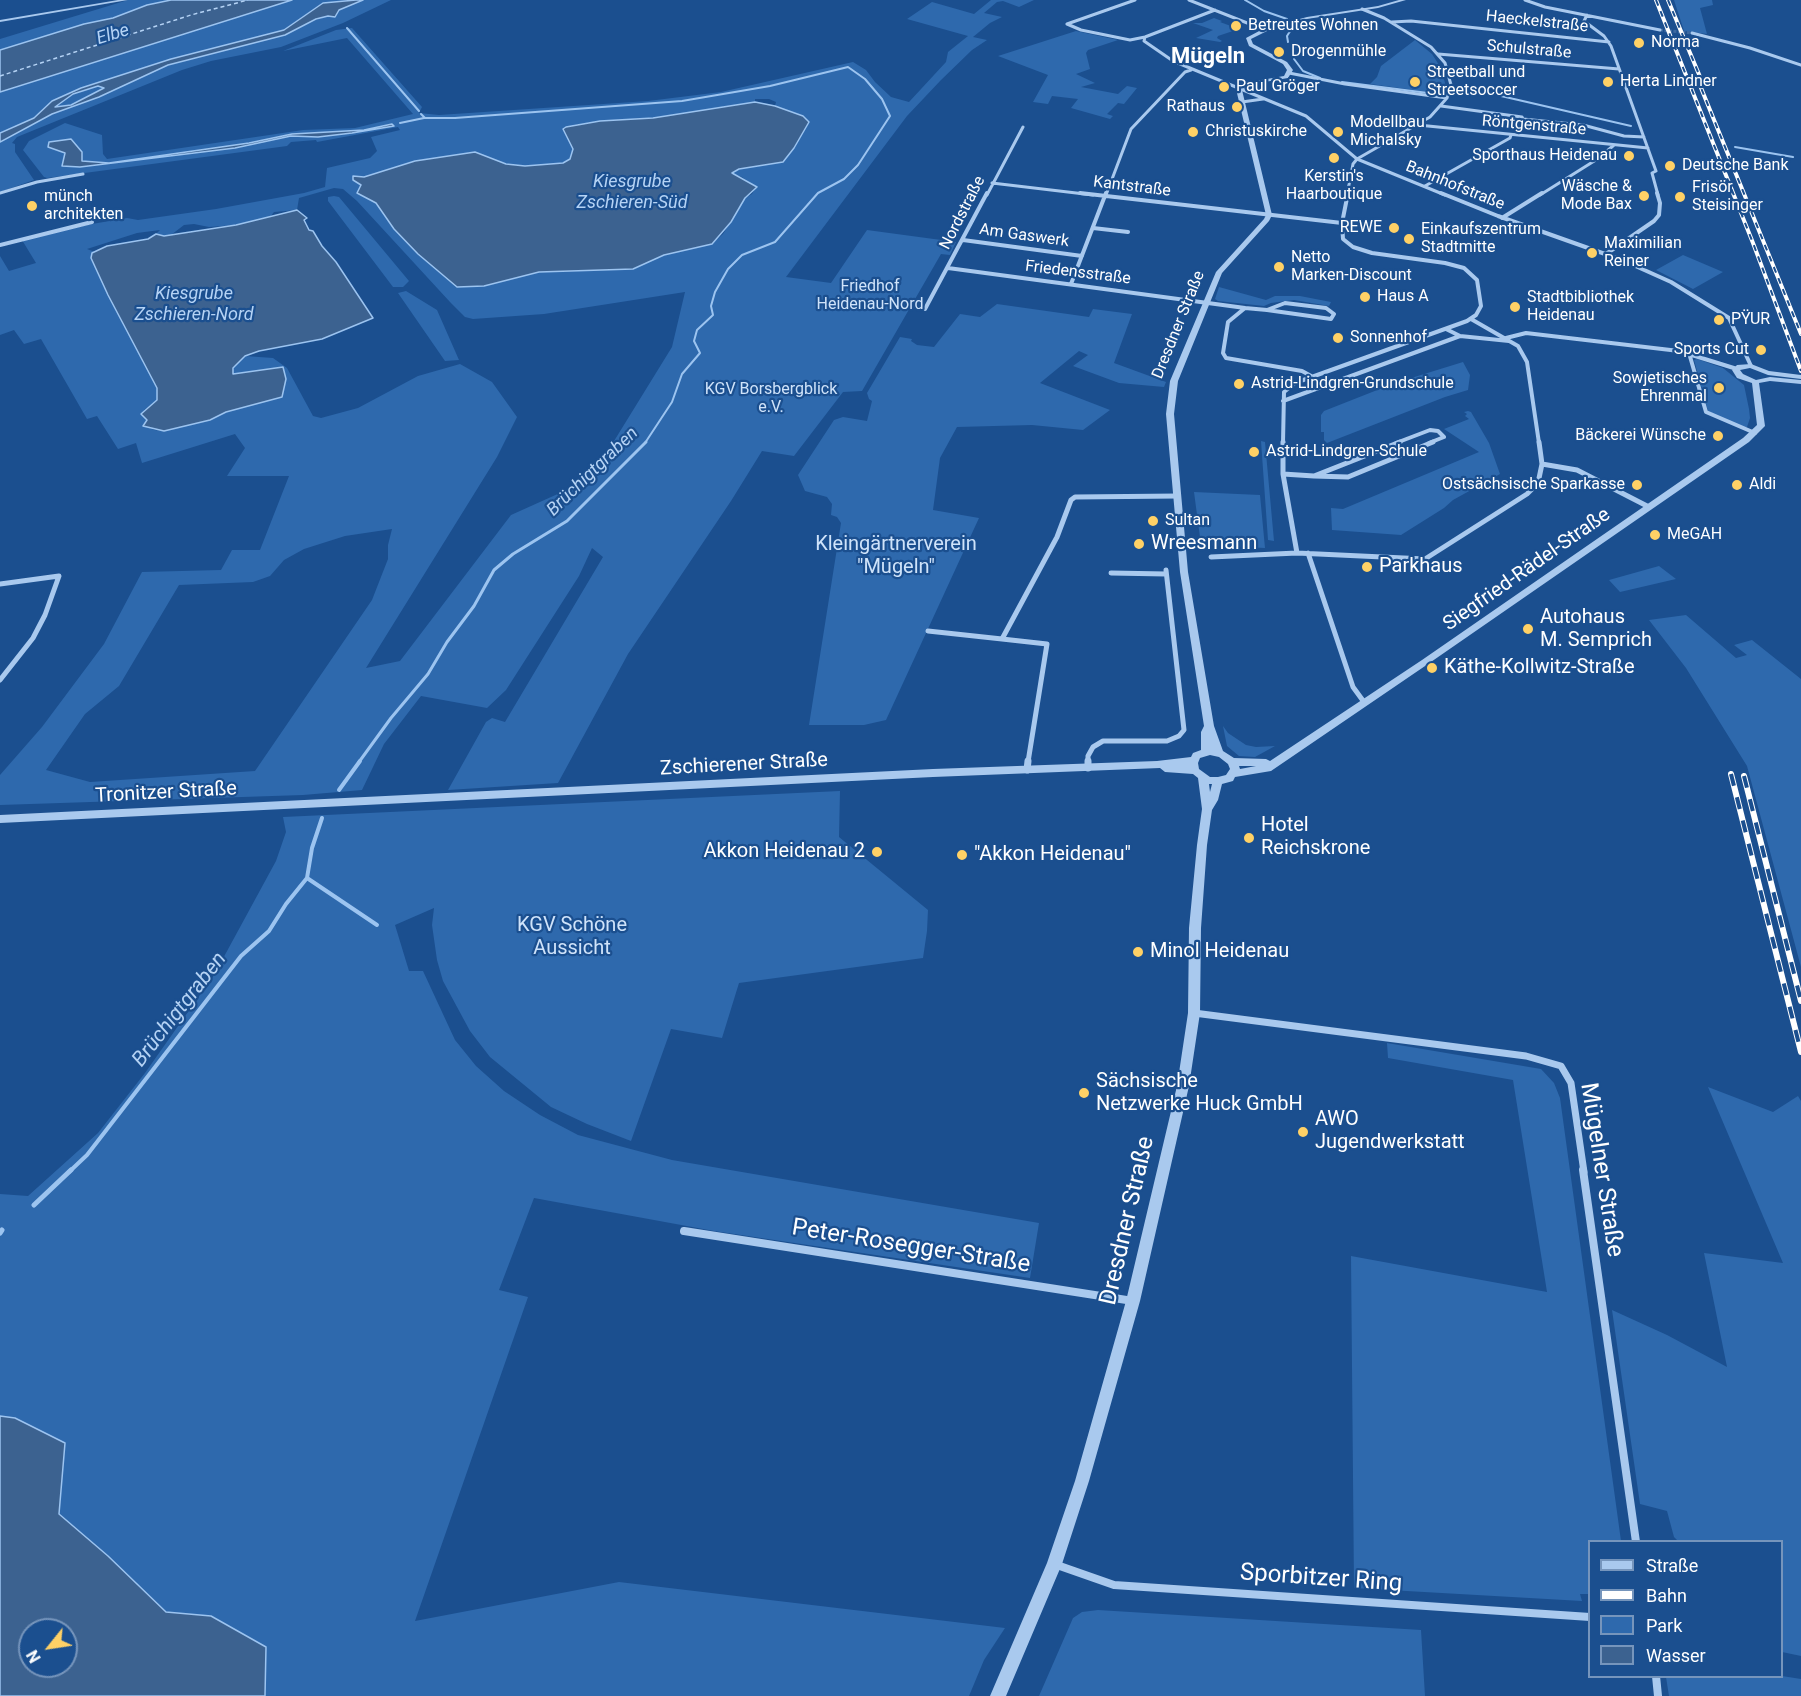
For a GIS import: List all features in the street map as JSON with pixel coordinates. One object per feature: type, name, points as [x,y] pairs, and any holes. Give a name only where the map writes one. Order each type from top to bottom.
[{"type":"street","points":[[0,21],[126,0]]},
{"type":"street","name":"Bahnhofstraße","points":[[1135,0],[1067,24],[1106,36],[1148,44],[1192,70],[1313,120],[1357,159],[1502,218],[1606,254],[1670,282],[1722,312],[1733,323],[1751,366]]},
{"type":"street","points":[[1189,0],[1265,30]]},
{"type":"street","points":[[1289,73],[1285,63],[1254,47],[1248,41],[1252,34],[1290,22],[1404,0]]},
{"type":"street","points":[[1525,0],[1539,5],[1660,30]]},
{"type":"street","points":[[1297,553],[1283,474],[1284,393],[1295,383],[1471,318],[1481,306],[1477,280],[1464,268],[1359,250],[1343,239],[1341,223],[1353,164],[1357,159],[1418,125],[1441,106],[1448,96],[1451,85],[1449,74],[1438,54],[1426,43],[1391,22],[1362,9]]},
{"type":"street","points":[[1130,40],[1145,37],[1215,10]]},
{"type":"street","points":[[1587,15],[1584,21],[1609,42],[1656,171],[1652,173],[1660,203],[1659,214],[1654,221],[1606,254]]},
{"type":"street","name":"Haeckelstraße","points":[[1391,22],[1411,21],[1609,42]]},
{"type":"street","points":[[1692,33],[1750,48],[1801,65]]},
{"type":"street","points":[[1145,37],[1144,41],[1148,44]]},
{"type":"street","name":"Schulstraße","points":[[1438,54],[1618,69]]},
{"type":"street","points":[[1071,284],[1131,129],[1185,72],[1192,70]]},
{"type":"street","points":[[1269,215],[1239,89],[1252,83],[1281,79],[1289,73],[1345,84],[1448,96]]},
{"type":"street","points":[[1242,102],[1264,99]]},
{"type":"street","points":[[1441,106],[1522,117],[1523,119],[1583,125],[1624,136],[1644,137]]},
{"type":"street","name":"Röntgenstraße","points":[[1418,125],[1648,148]]},
{"type":"street","name":"Nordstraße","points":[[925,309],[1023,127]]},
{"type":"street","points":[[1425,186],[1510,138],[1511,135]]},
{"type":"street","points":[[1502,218],[1599,158],[1614,145]]},
{"type":"street","points":[[0,193],[37,182],[83,174]]},
{"type":"street","name":"Kantstraße","points":[[992,183],[1341,223]]},
{"type":"street","name":"Dresdner Straße","points":[[1219,752],[1209,726],[1184,572],[1170,398],[1182,359],[1219,272],[1269,215]]},
{"type":"street","points":[[0,245],[92,222]]},
{"type":"street","points":[[1093,228],[1128,232]]},
{"type":"street","name":"Am Gaswerk","points":[[963,240],[1082,256]]},
{"type":"street","name":"Friedensstraße","points":[[948,268],[1267,310]]},
{"type":"street","points":[[1285,303],[1318,307],[1334,314],[1330,319],[1267,310],[1285,303]]},
{"type":"street","points":[[1245,308],[1228,322],[1223,353],[1226,357],[1234,361],[1302,371],[1312,377]]},
{"type":"street","points":[[1211,557],[1308,553],[1425,559],[1527,494],[1538,483],[1542,464],[1527,362],[1524,353],[1511,341],[1471,318]]},
{"type":"street","points":[[1446,328],[1460,336],[1511,341]]},
{"type":"street","points":[[1506,338],[1526,333],[1689,353],[1737,369],[1751,366],[1769,376],[1801,382]]},
{"type":"street","points":[[1283,401],[1460,336]]},
{"type":"street","points":[[1689,353],[1706,412],[1755,433],[1761,426],[1755,382]]},
{"type":"street","points":[[1737,369],[1740,376],[1755,382],[1769,376],[1801,377]]},
{"type":"street","points":[[1283,474],[1314,476],[1348,477],[1444,437],[1438,431],[1430,429],[1314,476]]},
{"type":"street","name":"Siegfried-Rädel-Straße","points":[[1233,774],[1259,771],[1272,764],[1755,433]]},
{"type":"street","points":[[1542,464],[1577,470],[1649,507]]},
{"type":"street","points":[[1002,639],[1057,537],[1071,500],[1075,497],[1178,496]]},
{"type":"street","points":[[1308,553],[1353,687],[1364,702]]},
{"type":"street","points":[[1088,768],[1088,756],[1093,747],[1103,741],[1167,741],[1179,736],[1184,730],[1166,572],[1110,573]]},
{"type":"street","points":[[0,584],[59,576],[45,615],[33,638],[0,680]]},
{"type":"street","points":[[928,631],[1047,644],[1027,770]]},
{"type":"street","name":"Dresdner Straße","points":[[1206,751],[1206,732],[1209,726]]},
{"type":"street","points":[[1232,762],[1233,774],[1229,778],[1218,781],[1197,770],[1198,754],[1206,751],[1219,752],[1232,762],[1272,764]]},
{"type":"street","name":"Zschierener Straße","points":[[334,802],[1156,765],[1197,770]]},
{"type":"street","name":"Dresdner Straße","points":[[1197,770],[1208,808]]},
{"type":"street","name":"Dresdner Straße","points":[[998,1696],[1054,1564],[1082,1481],[1133,1301],[1183,1086],[1194,1013],[1195,928],[1200,856],[1208,808],[1218,781]]},
{"type":"street","name":"Tronitzer Straße","points":[[0,819],[334,802]]},
{"type":"street","name":"Mügelner Straße","points":[[1194,1013],[1526,1056],[1561,1066],[1571,1083],[1636,1540]]},
{"type":"street","name":"Peter-Rosegger-Straße","points":[[684,1231],[1133,1301]]},
{"type":"street","name":"Sporbitzer Ring","points":[[1054,1564],[1114,1585],[1588,1617]]},
{"type":"street","points":[[1656,1678],[1659,1696]]},
{"type":"green space","points":[[128,0],[171,0],[147,5],[113,18],[84,24],[0,50],[0,39]]},
{"type":"green space","points":[[292,0],[356,0],[323,3],[284,30],[171,59],[81,88],[52,101],[34,118],[0,133],[0,92]]},
{"type":"green space","points":[[363,0],[391,0],[343,23],[281,47],[211,61],[182,70],[17,137],[12,143],[15,144],[15,152],[34,180],[0,192],[0,142],[14,133],[52,114],[99,97],[168,65],[285,35],[316,20],[328,16],[334,17],[339,10]]},
{"type":"green space","points":[[991,0],[1034,0],[1019,7],[1003,1],[997,2],[984,13],[1002,17],[990,23],[973,37],[987,40],[972,50],[907,116],[786,277],[831,283],[867,230],[956,242],[950,255],[941,254],[862,391],[843,392],[794,456],[762,451],[628,654],[558,783],[448,790],[486,722],[492,718],[505,722],[603,557],[592,548],[579,576],[506,690],[487,708],[421,696],[384,744],[362,790],[303,795],[0,805],[0,775],[42,727],[104,644],[142,572],[221,570],[232,550],[260,550],[289,476],[227,476],[245,448],[235,434],[142,463],[136,443],[118,449],[97,416],[87,419],[41,339],[24,344],[14,330],[0,335],[0,256],[9,271],[36,263],[22,240],[92,224],[216,209],[325,187],[327,168],[370,158],[377,151],[371,137],[400,130],[398,127],[317,142],[316,140],[291,142],[287,146],[47,178],[23,150],[29,141],[65,123],[102,135],[103,154],[107,159],[303,130],[355,128],[413,114],[347,38],[283,51],[336,30],[352,28],[422,107],[419,113],[439,115],[648,101],[721,92],[853,62],[866,70],[891,97],[909,102],[946,62],[948,52],[968,36],[907,19],[932,2],[974,14]],"holes":[[[755,99],[769,99],[776,102],[775,106],[803,116],[783,162],[739,169],[731,173],[742,177],[756,187],[752,194],[745,198],[723,234],[712,244],[664,255],[633,269],[539,272],[484,286],[457,287],[418,254],[394,229],[376,203],[358,192],[361,185],[353,177],[364,177],[415,161],[475,152],[506,164],[525,167],[563,163],[570,159],[573,149],[574,125],[653,118],[755,102]],[[334,188],[343,189],[357,201],[450,302],[465,317],[473,319],[544,314],[685,292],[672,347],[598,467],[571,488],[511,515],[400,661],[366,668],[497,457],[517,417],[492,382],[460,364],[418,376],[358,408],[321,418],[313,416],[287,368],[273,358],[245,356],[233,368],[232,374],[283,367],[282,397],[226,412],[210,420],[164,431],[154,430],[143,425],[147,420],[144,410],[157,400],[157,388],[91,258],[95,252],[87,249],[137,233],[160,230],[156,234],[163,236],[171,235],[184,225],[209,227],[236,225],[270,217],[274,212],[297,210],[299,198]],[[392,529],[388,545],[388,559],[372,600],[255,771],[90,782],[46,770],[85,714],[119,686],[179,585],[253,582],[270,576],[284,560],[304,549],[345,536]]]},
{"type":"green space","points":[[1674,0],[1712,0],[1713,5],[1700,8],[1707,34],[1684,31]]},
{"type":"green space","points":[[1214,18],[1239,29],[1218,36],[1217,38],[1222,41],[1220,42],[1196,38],[1213,30],[1193,23],[1202,23]]},
{"type":"green space","points":[[1076,31],[1118,40],[1088,50],[1086,53],[1090,69],[1076,74],[1095,83],[1081,87],[1118,94],[1127,86],[1137,88],[1124,104],[1118,103],[1107,114],[1113,116],[1110,119],[1071,108],[1078,99],[1052,96],[1048,104],[1033,102],[1048,75],[998,56]]},
{"type":"green space","points":[[1415,40],[1432,54],[1441,68],[1445,83],[1443,94],[1370,84],[1377,77],[1381,66]]},
{"type":"green space","points":[[98,86],[104,88],[71,105],[54,107],[73,94]]},
{"type":"green space","points":[[328,197],[339,197],[409,281],[403,287],[393,287],[328,201]]},
{"type":"green space","points":[[1683,255],[1723,272],[1693,289],[1656,270]]},
{"type":"green space","points":[[1219,287],[1266,300],[1275,296],[1300,296],[1331,302],[1329,306],[1294,300],[1264,306],[1218,301],[1215,299]]},
{"type":"green space","points":[[406,291],[437,310],[459,360],[445,361],[398,293]]},
{"type":"green space","name":"Kleingärtnerverein \"Mügeln\"","points":[[997,304],[1089,317],[1093,309],[1132,314],[1114,363],[1166,382],[1164,387],[1119,383],[1073,366],[1088,355],[1079,351],[1040,383],[1110,410],[1083,430],[1032,425],[957,427],[940,458],[933,510],[979,518],[886,720],[864,725],[809,725],[841,523],[837,517],[831,515],[832,504],[827,497],[805,491],[798,475],[834,420],[843,417],[867,421],[872,401],[867,393],[900,337],[912,339],[911,341],[917,345],[934,347],[960,314],[980,317]]},
{"type":"green space","points":[[1694,360],[1723,368],[1744,385],[1750,418],[1747,427],[1741,427],[1708,411]]},
{"type":"green space","points":[[1463,362],[1470,375],[1468,390],[1327,443],[1324,440],[1324,432],[1321,432],[1321,415],[1324,411],[1395,383]]},
{"type":"green space","points":[[1464,412],[1471,412],[1489,443],[1500,474],[1453,500],[1401,535],[1332,530],[1331,508],[1343,509],[1479,452],[1444,429],[1469,419]]},
{"type":"green space","points":[[1261,441],[1265,442],[1274,541],[1268,540]]},
{"type":"green space","points":[[1194,492],[1260,495],[1265,548],[1201,545]]},
{"type":"green space","points":[[1659,566],[1676,579],[1620,592],[1609,580]]},
{"type":"green space","points":[[1686,615],[1736,658],[1747,655],[1734,645],[1752,640],[1801,679],[1801,967],[1747,766],[1686,668],[1649,620]]},
{"type":"green space","points":[[1223,726],[1228,733],[1246,745],[1275,746],[1255,757],[1239,756],[1227,746]]},
{"type":"green space","name":"KGV Schöne Aussicht","points":[[840,791],[839,837],[928,910],[923,958],[739,983],[722,1038],[671,1029],[631,1141],[551,1107],[490,1057],[470,1031],[443,981],[437,960],[432,925],[434,908],[395,925],[409,971],[423,971],[455,1040],[476,1066],[504,1091],[540,1115],[578,1135],[672,1160],[1039,1223],[1030,1278],[714,1231],[534,1198],[499,1290],[528,1297],[415,1621],[619,1582],[1005,1628],[984,1660],[969,1696],[265,1696],[266,1647],[211,1616],[166,1612],[108,1556],[59,1514],[65,1443],[15,1418],[0,1416],[0,1194],[28,1196],[98,1133],[145,1073],[214,975],[276,861],[286,832],[283,817]]},
{"type":"green space","points":[[1387,1043],[1541,1069],[1554,1083],[1560,1098],[1621,1540],[1588,1540],[1588,1594],[1580,1594],[1582,1601],[1354,1588],[1351,1256],[1547,1292],[1513,1080],[1388,1058]]},
{"type":"green space","points":[[1708,1087],[1773,1112],[1798,1096],[1801,1101],[1801,1656],[1783,1652],[1783,1540],[1677,1540],[1674,1537],[1667,1511],[1640,1504],[1612,1310],[1667,1335],[1727,1367],[1704,1253],[1783,1263]]},
{"type":"green space","points":[[1098,1610],[1421,1630],[1425,1696],[1039,1696],[1073,1618],[1082,1612]]},
{"type":"green space","points":[[1783,1676],[1801,1679],[1801,1696],[1669,1696],[1666,1678],[1783,1678]]},
{"type":"water","name":"Elbe","points":[[171,0],[292,0],[0,92],[0,50],[84,24],[113,18],[147,5]]},
{"type":"water","points":[[363,0],[339,10],[335,17],[316,19],[285,35],[168,65],[99,97],[52,114],[0,142],[0,133],[34,118],[52,101],[81,88],[171,59],[284,30],[323,3]],"holes":[[[98,86],[104,88],[71,105],[55,107],[73,94]]]},
{"type":"water","name":"Kiesgrube Zschieren-Süd","points":[[755,102],[803,116],[809,122],[794,148],[783,162],[739,169],[732,173],[757,187],[745,198],[731,222],[712,244],[664,255],[633,269],[539,272],[484,286],[457,287],[418,254],[394,229],[376,203],[357,193],[361,185],[353,180],[353,176],[364,177],[415,161],[475,152],[506,164],[525,166],[563,163],[570,159],[573,149],[563,129],[566,127],[600,121],[653,118]]},
{"type":"water","points":[[392,124],[394,126],[352,133],[318,137],[291,136],[235,148],[80,167],[62,166],[65,153],[48,147],[49,142],[71,139],[82,152],[82,161],[109,163],[249,143],[292,134],[364,130]]},
{"type":"water","name":"Kiesgrube Zschieren-Nord","points":[[297,210],[307,218],[304,220],[309,230],[313,231],[336,262],[373,318],[322,339],[259,351],[245,356],[233,368],[233,374],[283,367],[286,379],[282,397],[226,412],[210,420],[164,431],[143,426],[147,420],[141,414],[157,400],[157,388],[108,295],[91,258],[92,253],[107,246],[148,239],[156,234],[164,236],[236,225]]},
{"type":"water","points":[[0,1416],[15,1418],[65,1443],[59,1514],[108,1556],[166,1612],[211,1616],[266,1647],[265,1696],[0,1696]]},
{"type":"waterway","points":[[1245,0],[1264,11],[1287,19]]},
{"type":"waterway","points":[[1288,42],[1287,36],[1294,25]]},
{"type":"waterway","name":"Brüchigtgraben","points":[[347,28],[419,111]]},
{"type":"waterway","points":[[1294,59],[1303,71],[1320,78]]},
{"type":"waterway","name":"Brüchigtgraben","points":[[421,114],[425,118],[455,118],[682,101],[770,86],[848,67],[865,79],[882,99],[890,116],[858,165],[844,179],[818,193],[775,242],[742,255],[728,269],[715,292],[711,306],[713,315],[697,330],[694,341],[700,353],[682,374],[672,402],[645,443]]},
{"type":"waterway","points":[[1342,82],[1436,94]]},
{"type":"waterway","points":[[1501,96],[1631,126]]},
{"type":"waterway","points":[[400,123],[424,118]]},
{"type":"waterway","points":[[1735,147],[1793,157]]},
{"type":"waterway","name":"Brüchigtgraben","points":[[359,762],[391,718],[428,674],[447,642],[474,606],[494,570],[513,554],[567,521],[645,443]]},
{"type":"waterway","name":"Brüchigtgraben","points":[[339,790],[360,761]]},
{"type":"waterway","name":"Brüchigtgraben","points":[[307,878],[312,848],[322,818]]},
{"type":"waterway","name":"Brüchigtgraben","points":[[69,1172],[87,1155],[241,956],[269,931],[286,904],[307,878]]},
{"type":"waterway","points":[[307,878],[377,925]]},
{"type":"waterway","name":"Brüchigtgraben","points":[[34,1205],[71,1170]]},
{"type":"ferry route","points":[[0,76],[191,15],[248,0]]},
{"type":"tunnel","points":[[1660,30],[1692,33]]},
{"type":"railway","points":[[1656,0],[1753,243],[1801,371]]},
{"type":"railway","points":[[1668,0],[1703,84]]},
{"type":"railway","points":[[1697,78],[1801,334]]},
{"type":"railway","points":[[1731,774],[1801,1052]]},
{"type":"railway","points":[[1744,776],[1801,1001]]},
{"type":"place","name":"Betreutes Wohnen","points":[[1236,26]]},
{"type":"place","name":"Norma","points":[[1639,43]]},
{"type":"place","name":"Drogenmühle","points":[[1279,52]]},
{"type":"place","name":"Streetball und Streetsoccer","points":[[1415,82]]},
{"type":"place","name":"Herta Lindner","points":[[1608,82]]},
{"type":"place","name":"Paul Gröger","points":[[1224,87]]},
{"type":"place","name":"Rathaus","points":[[1237,107]]},
{"type":"place","name":"Christuskirche","points":[[1193,132]]},
{"type":"place","name":"Modellbau Michalsky","points":[[1338,132]]},
{"type":"place","name":"Sporthaus Heidenau","points":[[1629,156]]},
{"type":"place","name":"Kerstin's Haarboutique","points":[[1334,158]]},
{"type":"place","name":"Deutsche Bank","points":[[1670,166]]},
{"type":"place","name":"Wäsche & Mode Bax","points":[[1644,196]]},
{"type":"place","name":"Frisör Steisinger","points":[[1680,197]]},
{"type":"place","name":"münch architekten","points":[[32,206]]},
{"type":"place","name":"REWE","points":[[1394,228]]},
{"type":"place","name":"Einkaufszentrum Stadtmitte","points":[[1409,239]]},
{"type":"place","name":"Maximilian Reiner","points":[[1592,253]]},
{"type":"place","name":"Netto Marken-Discount","points":[[1279,267]]},
{"type":"place","name":"Haus A","points":[[1365,297]]},
{"type":"place","name":"Stadtbibliothek Heidenau","points":[[1515,307]]},
{"type":"place","name":"PŸUR","points":[[1719,320]]},
{"type":"place","name":"Sonnenhof","points":[[1338,338]]},
{"type":"place","name":"Sports Cut","points":[[1761,350]]},
{"type":"place","name":"Astrid-Lindgren-Grundschule","points":[[1239,384]]},
{"type":"place","name":"Sowjetisches Ehrenmal","points":[[1719,388]]},
{"type":"place","name":"Bäckerei Wünsche","points":[[1718,436]]},
{"type":"place","name":"Astrid-Lindgren-Schule","points":[[1254,452]]},
{"type":"place","name":"Ostsächsische Sparkasse","points":[[1637,485]]},
{"type":"place","name":"Aldi","points":[[1737,485]]},
{"type":"place","name":"Sultan","points":[[1153,521]]},
{"type":"place","name":"MeGAH","points":[[1655,535]]},
{"type":"place","name":"Wreesmann","points":[[1139,544]]},
{"type":"place","name":"Parkhaus","points":[[1367,567]]},
{"type":"place","name":"Autohaus M. Semprich","points":[[1528,629]]},
{"type":"place","name":"Käthe-Kollwitz-Straße","points":[[1432,668]]},
{"type":"place","name":"Hotel Reichskrone","points":[[1249,838]]},
{"type":"place","name":"Akkon Heidenau 2","points":[[877,852]]},
{"type":"place","name":"\"Akkon Heidenau\"","points":[[962,855]]},
{"type":"place","name":"Minol Heidenau","points":[[1138,952]]},
{"type":"place","name":"Sächsische Netzwerke Huck GmbH","points":[[1084,1093]]},
{"type":"place","name":"AWO Jugendwerkstatt","points":[[1303,1132]]},
{"type":"district","name":"Mügeln","points":[[1208,57]]},
{"type":"park label","name":"Friedhof Heidenau-Nord","points":[[870,296]]},
{"type":"park label","name":"KGV Borsbergblick e.V.","points":[[771,399]]}]
